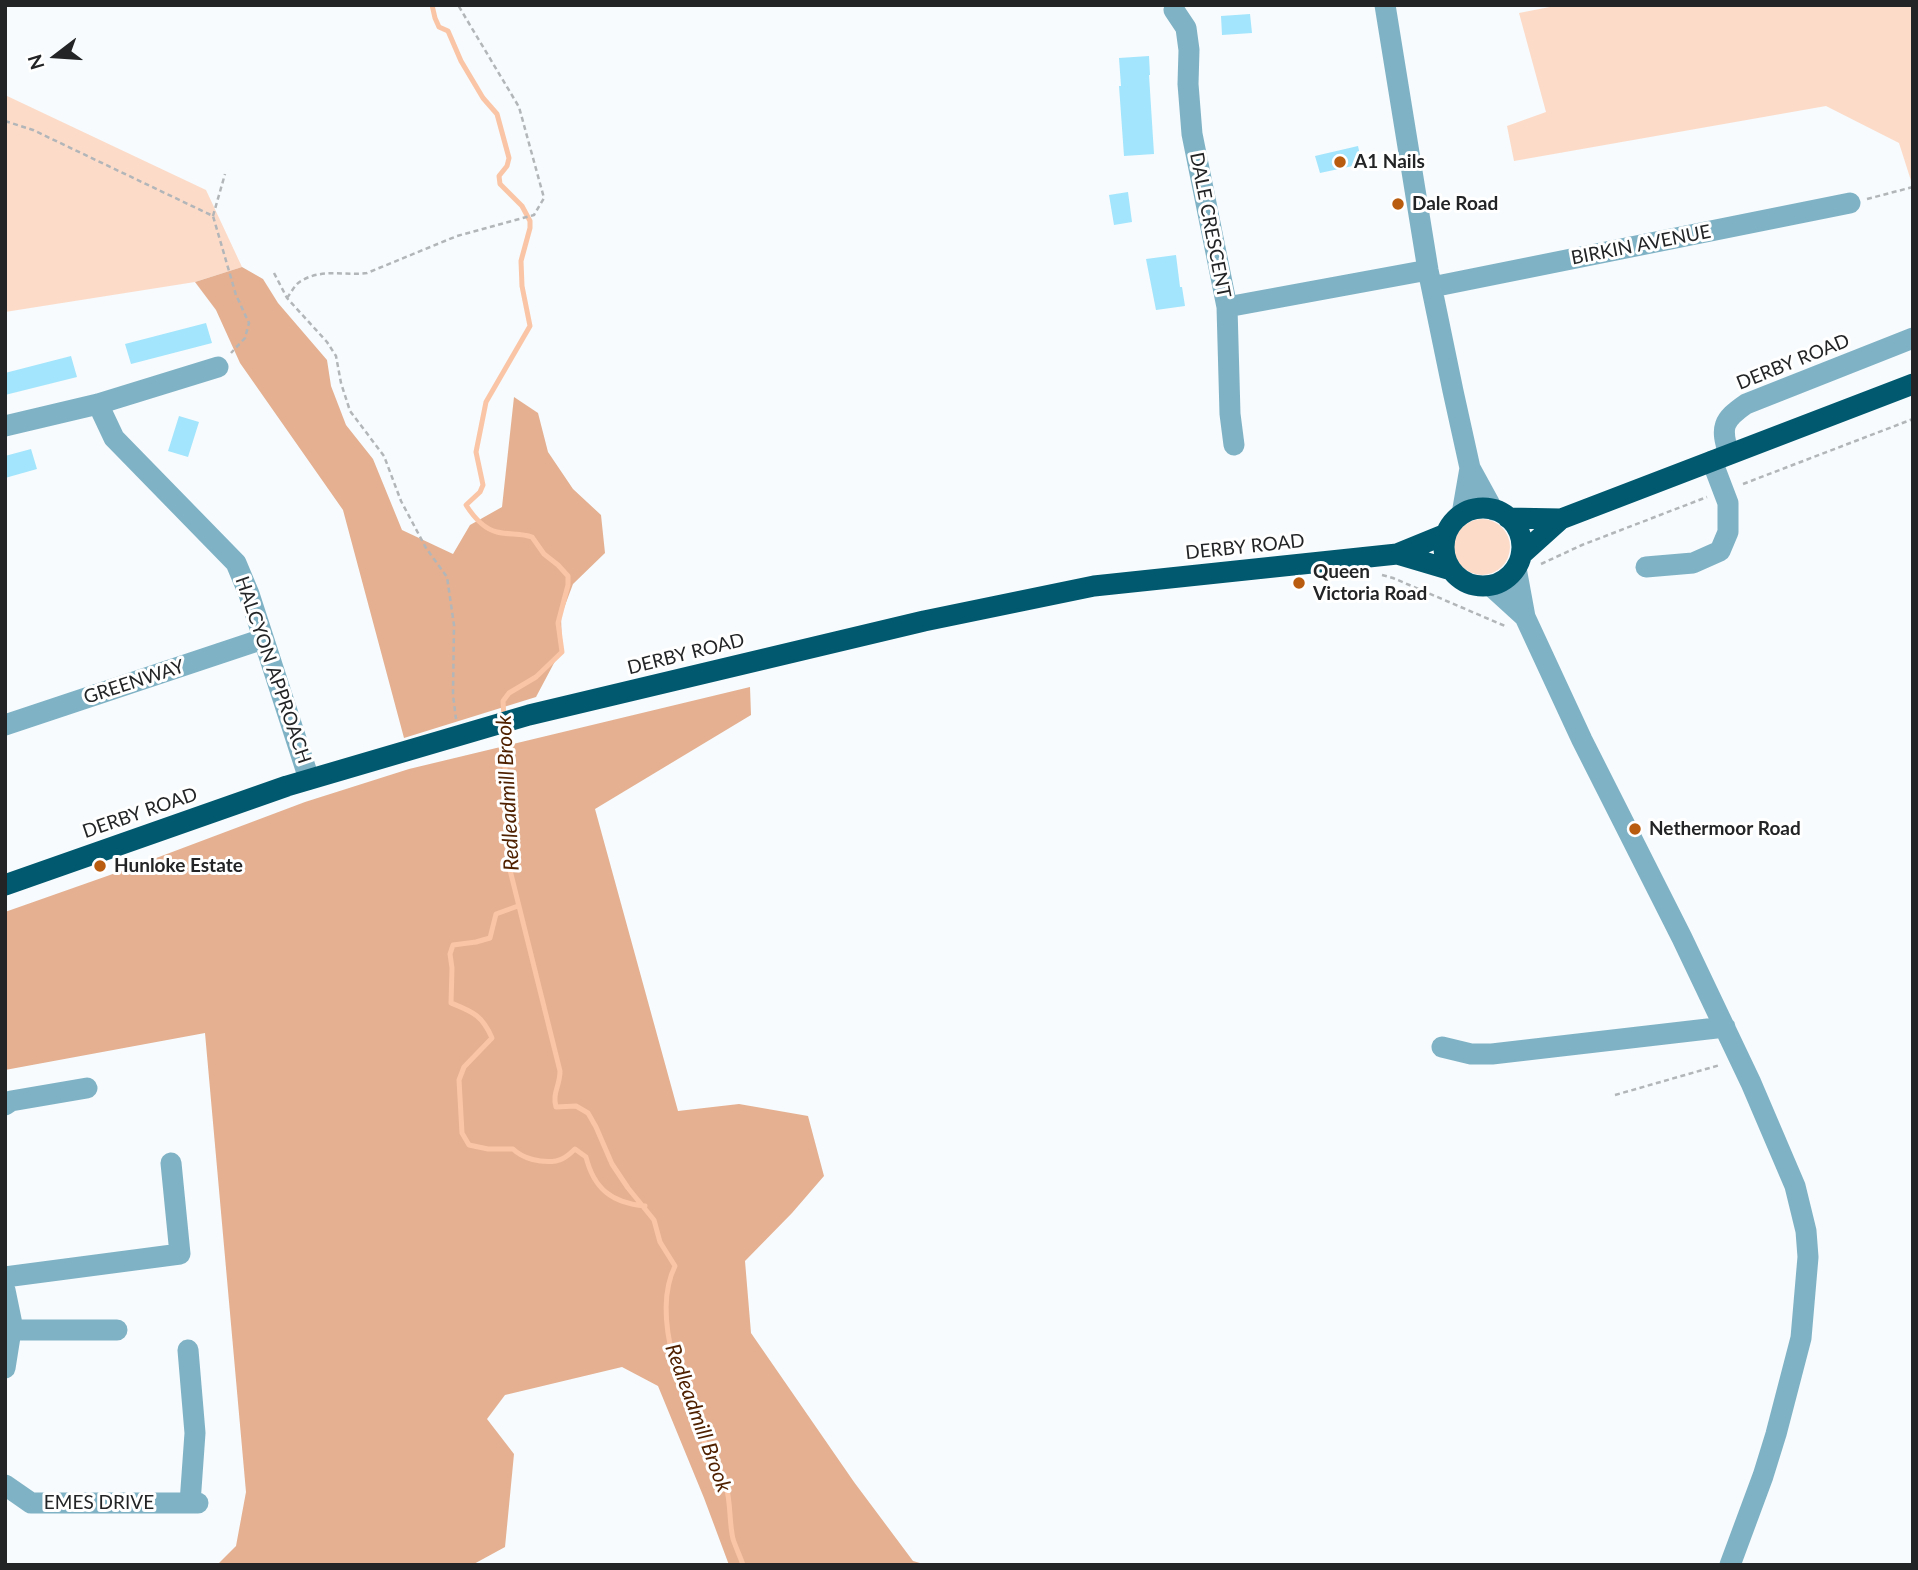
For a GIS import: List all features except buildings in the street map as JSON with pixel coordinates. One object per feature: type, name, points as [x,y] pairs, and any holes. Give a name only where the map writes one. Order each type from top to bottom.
[{"type":"highway","points":[[1561,519],[1500,514],[1483,508],[1472,510],[1462,514],[1446,534],[1445,559],[1451,570],[1462,580],[1476,586],[1491,586],[1509,576],[1518,561],[1561,519],[1913,384]]},
{"type":"highway","points":[[1500,514],[1515,525],[1519,534],[1522,544],[1518,561]]},
{"type":"highway","name":"DERBY ROAD","points":[[5,885],[309,779],[530,715],[924,621],[1094,586],[1397,554],[1446,534]]},
{"type":"highway","name":"DERBY ROAD","points":[[1397,554],[1451,570]]},
{"type":"street","points":[[1385,5],[1430,278],[1470,468],[1500,514]]},
{"type":"street","name":"DALE CRESCENT","points":[[1174,10],[1186,28],[1192,134],[1227,307],[1230,414],[1234,445]]},
{"type":"street","name":"BIRKIN AVENUE","points":[[1430,278],[1850,203]]},
{"type":"street","points":[[1227,307],[1430,278]]},
{"type":"street","name":"DERBY ROAD","points":[[1721,458],[1723,428],[1731,414],[1746,404],[1913,338]]},
{"type":"street","points":[[5,426],[98,404],[218,367]]},
{"type":"street","name":"HALCYON APPROACH","points":[[98,404],[114,438],[236,563],[249,594],[309,779]]},
{"type":"street","points":[[1646,567],[1693,563],[1720,551],[1728,532],[1728,503],[1721,458]]},
{"type":"street","points":[[1462,514],[1470,468]]},
{"type":"street","points":[[1518,561],[1518,623]]},
{"type":"street","points":[[1491,586],[1518,623],[1582,740],[1682,938],[1740,1059],[1795,1186],[1806,1231],[1808,1257],[1801,1338],[1763,1476],[1730,1565]]},
{"type":"street","name":"GREENWAY","points":[[5,725],[263,639]]},
{"type":"street","points":[[1442,1047],[1471,1054],[1492,1055],[1724,1027]]},
{"type":"street","points":[[5,1105],[11,1101],[87,1088]]},
{"type":"street","points":[[5,1277],[180,1254],[171,1163]]},
{"type":"street","points":[[5,1290],[12,1324],[5,1368]]},
{"type":"street","points":[[8,1339],[117,1330]]},
{"type":"street","name":"EMES DRIVE","points":[[5,1485],[31,1503],[194,1503],[195,1433],[188,1350]]},
{"type":"path","points":[[286,298],[300,281],[328,272],[353,275],[367,273],[457,236],[534,215],[544,198],[519,107],[458,5]]},
{"type":"path","points":[[5,121],[33,130],[214,216]]},
{"type":"path","points":[[218,367],[245,338],[249,323],[236,295],[214,216],[225,174]]},
{"type":"path","points":[[1850,203],[1913,187]]},
{"type":"path","points":[[274,273],[286,298],[327,342],[336,356],[350,411],[384,456],[401,501],[426,548],[447,577],[454,625],[453,695],[458,736]]},
{"type":"path","points":[[1372,574],[1392,578],[1518,623]]},
{"type":"path","points":[[1615,1095],[1740,1059]]},
{"type":"shaded area","points":[[1560,5],[1913,5],[1913,187],[1899,143],[1826,106],[1514,161],[1507,126],[1546,112],[1519,13]]},
{"type":"shaded area","points":[[5,95],[206,190],[242,267],[195,282],[5,312]]},
{"type":"shaded area","points":[[242,267],[263,279],[278,303],[327,360],[331,386],[346,425],[373,459],[402,530],[453,554],[470,525],[502,507],[514,397],[538,413],[548,452],[573,489],[601,515],[605,553],[573,584],[561,616],[562,648],[536,697],[404,738],[343,510],[240,363],[216,310],[195,282]]},
{"type":"shaded area","points":[[1477,519],[1487,519],[1502,527],[1508,536],[1508,558],[1502,567],[1487,575],[1477,575],[1459,563],[1454,552],[1454,542],[1466,524]]},
{"type":"shaded area","points":[[750,687],[751,715],[595,809],[678,1111],[739,1104],[808,1116],[824,1176],[745,1261],[751,1333],[854,1482],[913,1561],[927,1565],[729,1565],[658,1386],[622,1367],[505,1395],[487,1419],[514,1454],[505,1547],[472,1565],[217,1565],[236,1546],[246,1492],[205,1033],[5,1070],[5,912],[305,802],[409,769]]},
{"type":"waterway","name":"Redleadmill Brook","points":[[432,5],[439,27],[448,31],[461,61],[483,98],[497,114],[509,158],[507,166],[499,176],[500,184],[522,206],[530,221],[521,261],[522,286],[530,326],[486,402],[476,452],[483,485],[480,492],[466,505],[479,522],[492,530],[532,537],[544,554],[568,576],[558,623],[562,652],[536,677],[509,693],[503,701],[504,718]]},
{"type":"waterway","name":"Redleadmill Brook","points":[[505,728],[508,862],[560,1071],[556,1107],[576,1106],[588,1113],[612,1164],[654,1220],[660,1242],[675,1266],[668,1287],[668,1335],[690,1409],[726,1486],[733,1539],[743,1565]]},
{"type":"waterway","points":[[518,906],[496,914],[490,938],[453,945],[450,954],[451,1003],[476,1015],[492,1038],[464,1067],[459,1080],[462,1133],[469,1145],[488,1149],[513,1149],[538,1161],[559,1160],[575,1149],[586,1157],[594,1178],[606,1192],[623,1202],[645,1206]]},
{"type":"place","name":"A1 Nails","points":[[1340,162]]},
{"type":"place","name":"Dale Road","points":[[1398,204]]},
{"type":"place","name":"Queen Victoria Road","points":[[1299,583]]},
{"type":"place","name":"Nethermoor Road","points":[[1635,829]]},
{"type":"place","name":"Hunloke Estate","points":[[100,866]]}]
